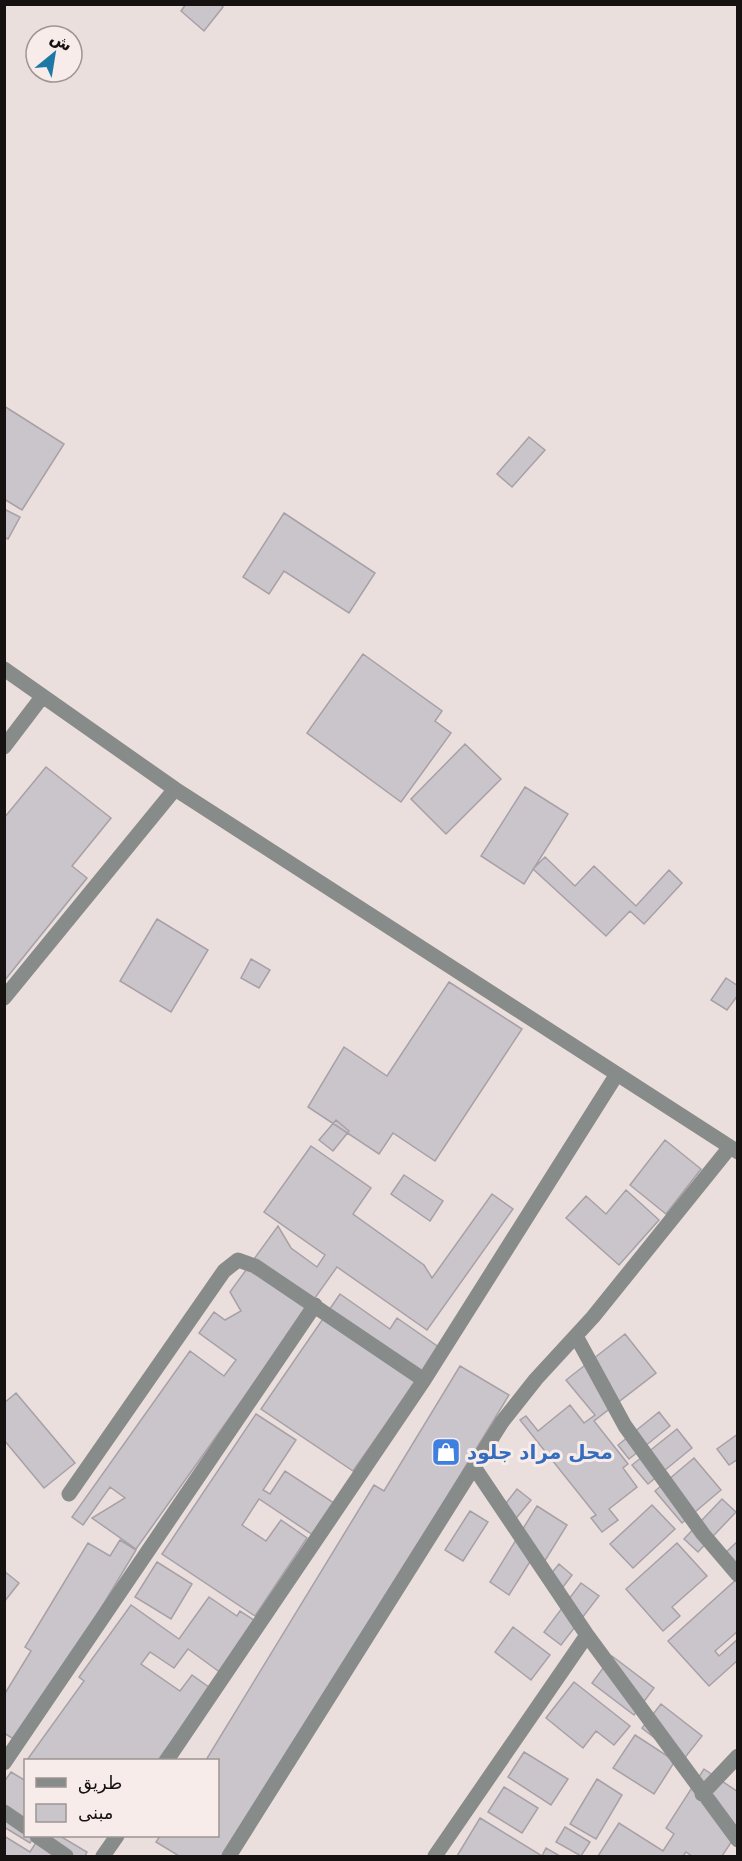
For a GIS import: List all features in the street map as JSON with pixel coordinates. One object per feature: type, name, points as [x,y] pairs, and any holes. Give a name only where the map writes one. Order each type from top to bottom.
[{"type":"street","points":[[4,669],[175,789],[734,1150],[502,1422],[229,1857]]},
{"type":"street","points":[[4,747],[42,697]]},
{"type":"street","points":[[4,998],[175,789]]},
{"type":"street","points":[[168,1759],[424,1380],[617,1074]]},
{"type":"street","points":[[69,1494],[229,1265],[238,1260],[246,1262],[315,1305],[424,1380]]},
{"type":"street","points":[[4,1763],[315,1305]]},
{"type":"street","points":[[576,1336],[625,1426],[704,1534],[738,1575]]},
{"type":"street","points":[[474,1467],[587,1635],[738,1840]]},
{"type":"street","points":[[435,1857],[587,1635]]},
{"type":"street","points":[[702,1794],[738,1756]]},
{"type":"street","points":[[4,1812],[24,1826]]},
{"type":"street","points":[[38,1837],[66,1857]]},
{"type":"street","points":[[103,1857],[116,1837]]},
{"type":"building","points":[[186,4],[220,4],[223,7],[204,31],[181,11]]},
{"type":"building","points":[[4,406],[64,444],[22,510],[4,499]]},
{"type":"building","points":[[529,437],[545,450],[512,487],[497,474]]},
{"type":"building","points":[[4,509],[20,517],[8,539],[4,537]]},
{"type":"building","points":[[284,513],[375,573],[349,613],[284,571],[269,594],[243,577]]},
{"type":"building","points":[[363,654],[442,711],[435,721],[451,733],[401,802],[307,733]]},
{"type":"building","points":[[465,744],[501,779],[446,834],[411,799]]},
{"type":"building","points":[[46,767],[111,818],[72,866],[87,878],[4,981],[4,818]]},
{"type":"building","points":[[525,787],[568,814],[524,884],[481,856]]},
{"type":"building","points":[[545,857],[575,886],[594,866],[636,906],[669,870],[682,883],[644,924],[630,911],[606,936],[533,869]]},
{"type":"building","points":[[157,919],[208,950],[171,1012],[120,981]]},
{"type":"building","points":[[251,959],[270,970],[259,988],[241,978]]},
{"type":"building","points":[[726,978],[738,986],[738,995],[727,1010],[711,1000]]},
{"type":"building","points":[[449,982],[522,1029],[435,1161],[393,1133],[379,1154],[308,1107],[344,1047],[387,1076]]},
{"type":"building","points":[[336,1120],[349,1131],[333,1151],[319,1140]]},
{"type":"building","points":[[665,1140],[701,1169],[666,1214],[630,1185]]},
{"type":"building","points":[[311,1146],[371,1188],[353,1214],[424,1265],[432,1278],[492,1194],[513,1209],[427,1330],[337,1267],[136,1549],[92,1518],[125,1498],[110,1487],[83,1525],[72,1517],[190,1351],[224,1376],[236,1360],[199,1333],[214,1312],[225,1320],[241,1311],[230,1292],[278,1226],[291,1248],[317,1267],[325,1255],[264,1212]]},
{"type":"building","points":[[404,1175],[443,1201],[430,1221],[391,1194]]},
{"type":"building","points":[[626,1190],[659,1220],[619,1265],[566,1218],[586,1196],[606,1214]]},
{"type":"building","points":[[340,1294],[390,1329],[397,1318],[440,1348],[353,1471],[261,1409]]},
{"type":"building","points":[[625,1334],[656,1373],[594,1421],[628,1464],[623,1468],[637,1487],[609,1509],[618,1520],[602,1532],[591,1518],[596,1515],[520,1420],[526,1416],[538,1431],[570,1405],[584,1423],[595,1415],[566,1380]]},
{"type":"building","points":[[460,1366],[509,1395],[228,1856],[179,1856],[156,1842],[159,1837],[219,1837],[219,1759],[207,1759],[374,1485],[384,1491]]},
{"type":"building","points":[[16,1393],[75,1463],[44,1488],[4,1440],[4,1403]]},
{"type":"building","points":[[659,1412],[670,1426],[629,1459],[618,1445]]},
{"type":"building","points":[[256,1414],[296,1440],[263,1490],[270,1494],[285,1471],[334,1503],[313,1535],[259,1499],[242,1525],[266,1541],[281,1520],[307,1538],[255,1616],[162,1554]]},
{"type":"building","points":[[677,1429],[692,1448],[648,1484],[632,1465]]},
{"type":"building","points":[[738,1434],[738,1459],[729,1465],[717,1449]]},
{"type":"building","points":[[694,1458],[721,1490],[682,1523],[655,1491]]},
{"type":"building","points":[[517,1489],[531,1500],[513,1522],[500,1511]]},
{"type":"building","points":[[722,1499],[736,1512],[698,1552],[684,1539]]},
{"type":"building","points":[[652,1505],[675,1529],[633,1568],[610,1544]]},
{"type":"building","points":[[537,1506],[567,1525],[541,1567],[531,1560],[509,1595],[490,1582]]},
{"type":"building","points":[[470,1511],[488,1522],[463,1561],[445,1550]]},
{"type":"building","points":[[120,1540],[136,1550],[20,1743],[4,1733],[4,1695],[31,1651],[25,1647],[88,1543],[110,1556]]},
{"type":"building","points":[[738,1541],[738,1568],[724,1554]]},
{"type":"building","points":[[677,1543],[707,1576],[672,1607],[680,1616],[663,1631],[626,1589]]},
{"type":"building","points":[[157,1562],[192,1584],[171,1619],[135,1597]]},
{"type":"building","points":[[559,1564],[572,1575],[563,1587],[550,1575]]},
{"type":"building","points":[[4,1571],[19,1583],[4,1602]]},
{"type":"building","points":[[738,1578],[738,1631],[715,1651],[719,1656],[738,1639],[738,1660],[709,1686],[668,1641]]},
{"type":"building","points":[[581,1583],[599,1596],[561,1645],[544,1632]]},
{"type":"building","points":[[209,1597],[237,1616],[240,1611],[257,1622],[221,1673],[188,1649],[174,1668],[150,1652],[141,1664],[180,1691],[192,1675],[210,1688],[159,1759],[28,1759],[84,1681],[79,1677],[131,1605],[179,1639]]},
{"type":"building","points":[[513,1627],[550,1655],[531,1680],[495,1652]]},
{"type":"building","points":[[612,1656],[654,1688],[634,1715],[592,1683]]},
{"type":"building","points":[[574,1682],[630,1726],[614,1745],[596,1731],[583,1748],[546,1718]]},
{"type":"building","points":[[661,1704],[702,1736],[683,1760],[642,1728]]},
{"type":"building","points":[[635,1735],[675,1761],[654,1794],[613,1768]]},
{"type":"building","points":[[524,1752],[568,1779],[551,1805],[508,1777]]},
{"type":"building","points":[[704,1769],[738,1792],[738,1832],[722,1856],[692,1856],[686,1852],[683,1856],[598,1856],[619,1823],[663,1851],[674,1834],[666,1828]]},
{"type":"building","points":[[11,1772],[24,1780],[24,1837],[33,1837],[30,1843],[4,1827],[4,1782]]},
{"type":"building","points":[[597,1779],[622,1795],[596,1839],[570,1824]]},
{"type":"building","points":[[504,1787],[538,1808],[522,1833],[488,1812]]},
{"type":"building","points":[[480,1818],[542,1856],[457,1856]]},
{"type":"building","points":[[565,1827],[590,1842],[581,1856],[556,1842]]},
{"type":"building","points":[[4,1836],[30,1852],[39,1837],[62,1837],[87,1852],[85,1856],[4,1856]]},
{"type":"building","points":[[546,1848],[560,1856],[542,1856]]},
{"type":"place","name":"محل مراد جلود","points":[[446,1452]]}]
